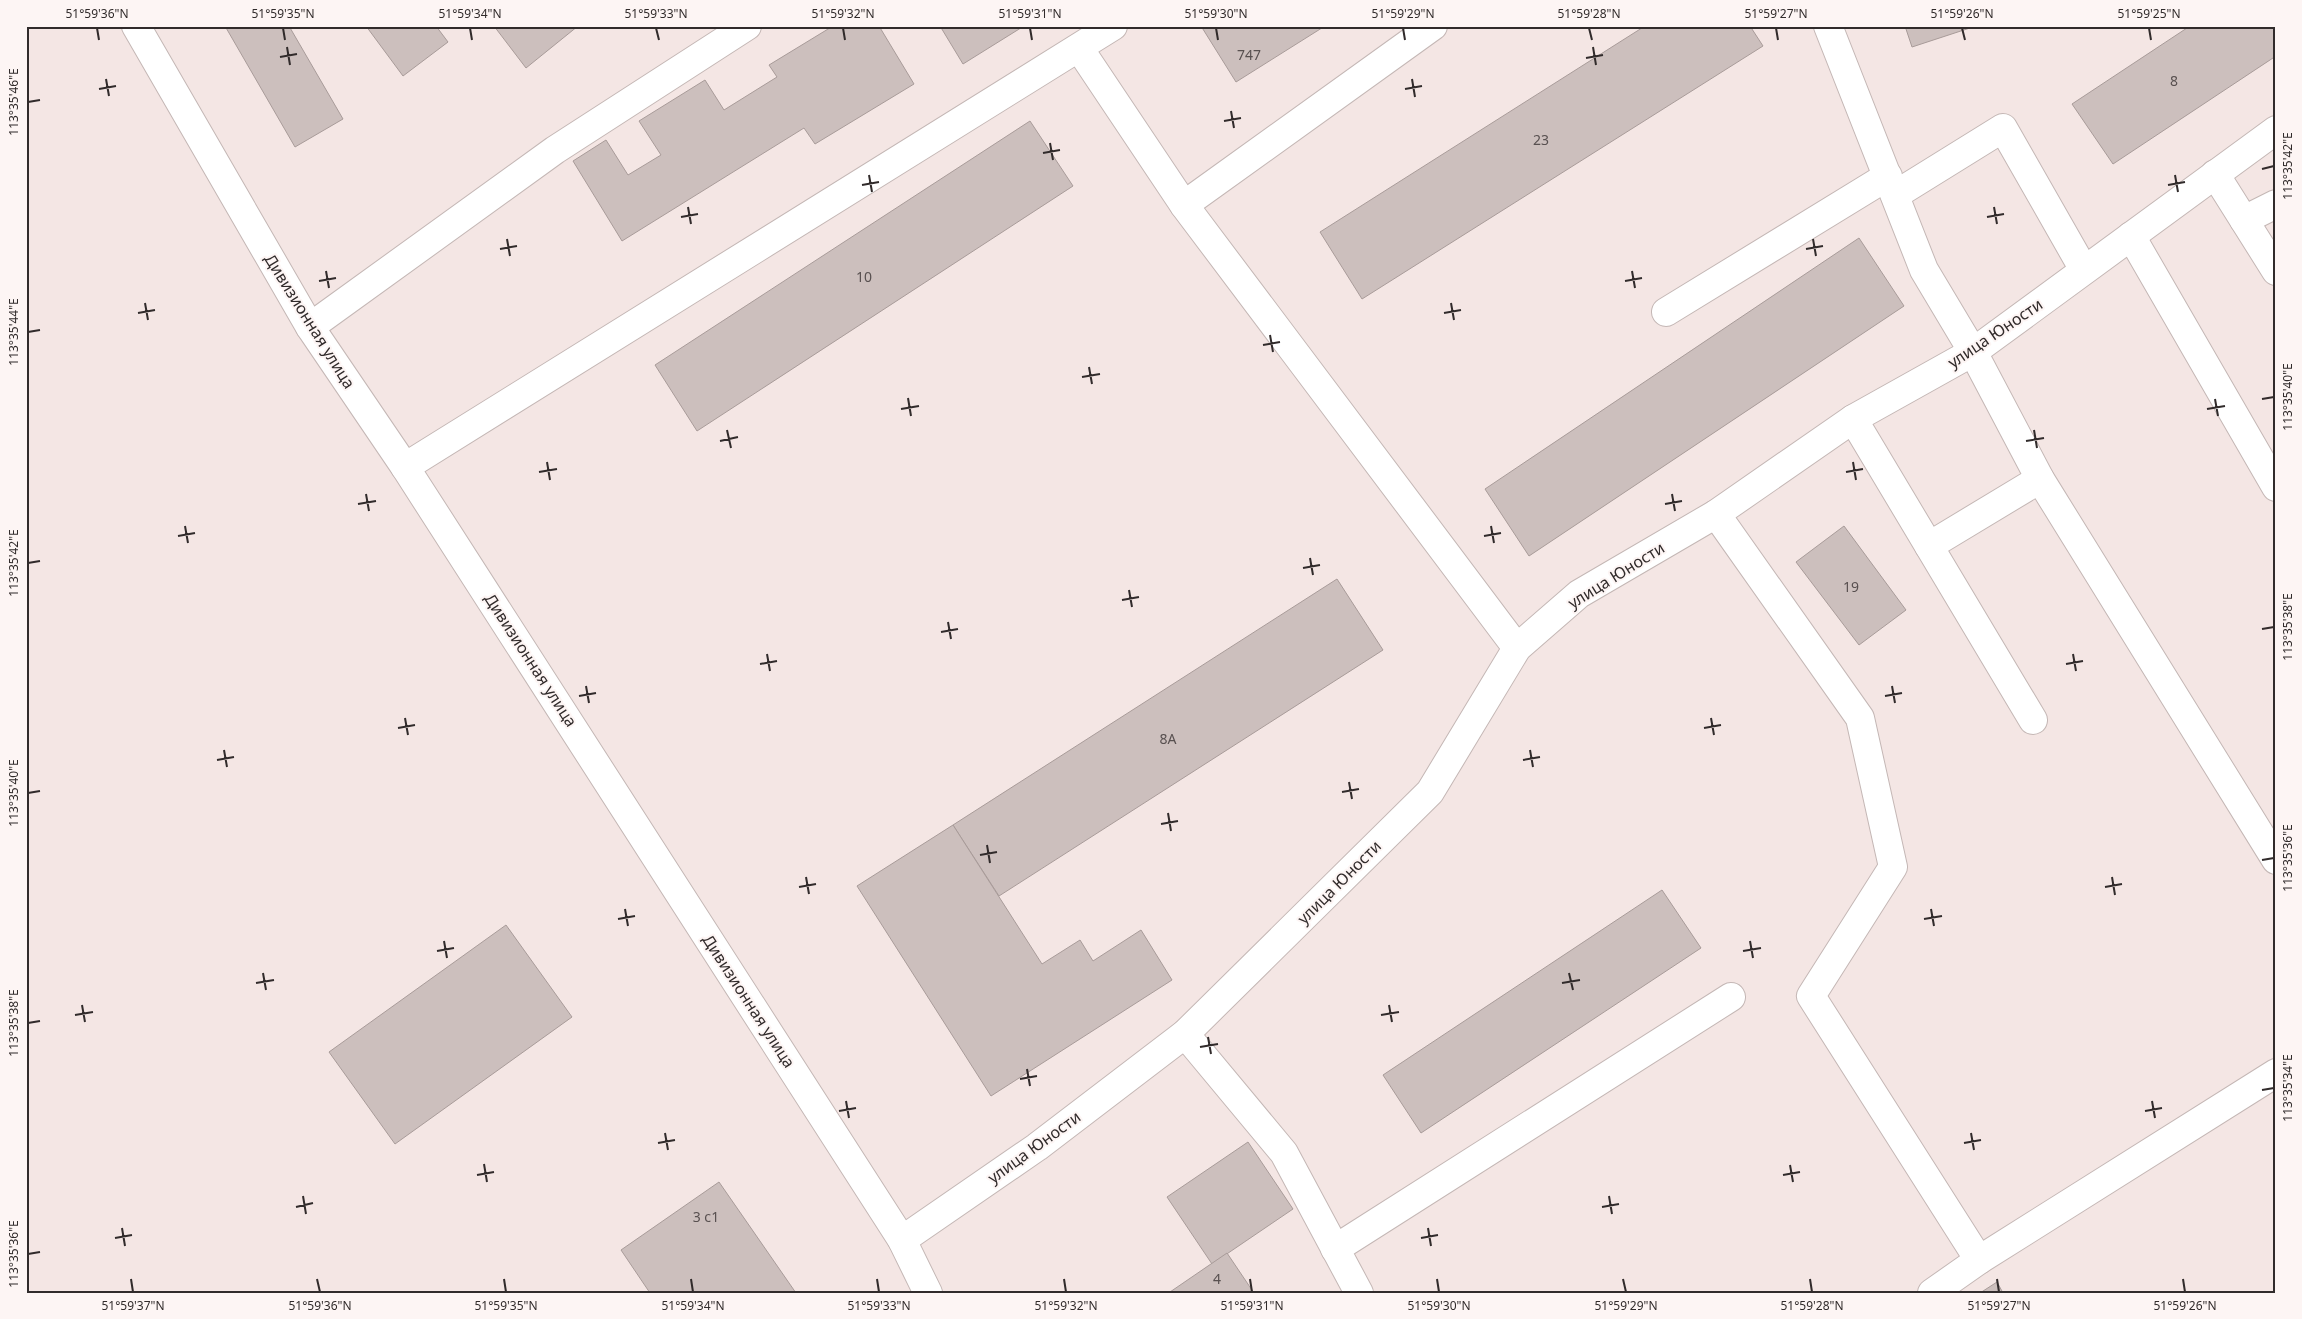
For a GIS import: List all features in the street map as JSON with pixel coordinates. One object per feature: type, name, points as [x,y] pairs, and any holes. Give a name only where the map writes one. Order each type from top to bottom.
[{"type":"street","name":"Дивизионная улица","points":[[136,26],[310,327],[406,467],[902,1240],[928,1293]]},
{"type":"street","points":[[310,327],[555,150],[747,26]]},
{"type":"street","points":[[406,467],[1113,26]]},
{"type":"street","points":[[1184,204],[1433,26]]},
{"type":"street","points":[[1828,26],[1924,270],[1973,352],[2040,479],[2276,860]]},
{"type":"street","points":[[1079,48],[1184,204],[1517,648]]},
{"type":"street","points":[[1666,312],[1891,185],[2003,128],[2084,270]]},
{"type":"street","name":"улица Юности","points":[[902,1240],[1037,1147],[1184,1034],[1430,792],[1517,648],[1578,594],[1716,514],[1853,419],[1973,352],[2276,130]]},
{"type":"street","points":[[2215,174],[2276,271]]},
{"type":"street","points":[[2244,220],[2276,204]]},
{"type":"street","points":[[2131,236],[2276,487]]},
{"type":"street","points":[[1853,419],[2033,720]]},
{"type":"street","points":[[1929,546],[2040,479]]},
{"type":"street","points":[[1716,514],[1860,718],[1893,867],[1811,996],[1979,1260]]},
{"type":"street","points":[[1335,1249],[1731,997]]},
{"type":"street","points":[[1184,1034],[1284,1153],[1359,1293]]},
{"type":"street","points":[[1932,1293],[1979,1260],[2276,1073]]},
{"type":"building","points":[[225,26],[289,26],[343,119],[295,147]]},
{"type":"building","points":[[366,26],[436,26],[448,42],[403,76]]},
{"type":"building","points":[[494,26],[578,26],[526,68]]},
{"type":"building","points":[[833,26],[879,26],[914,84],[815,144],[804,128],[622,241],[573,161],[606,140],[628,175],[661,155],[639,121],[705,80],[724,110],[777,77],[769,65]]},
{"type":"building","points":[[940,26],[1024,26],[963,64]]},
{"type":"building","points":[[1201,26],[1325,26],[1236,82]]},
{"type":"building","points":[[1645,26],[1750,26],[1763,46],[1362,299],[1320,232]]},
{"type":"building","points":[[1905,26],[1976,26],[1912,47]]},
{"type":"building","points":[[2190,26],[2276,26],[2276,56],[2113,164],[2072,104]]},
{"type":"building","points":[[1030,121],[1073,186],[697,431],[655,365]]},
{"type":"building","points":[[1859,238],[1904,306],[1529,556],[1485,489]]},
{"type":"building","points":[[1844,526],[1906,610],[1859,645],[1796,562]]},
{"type":"building","points":[[1337,579],[1383,650],[999,896],[953,825]]},
{"type":"building","points":[[953,825],[1042,964],[1080,940],[1093,961],[1141,930],[1172,980],[991,1096],[857,886]]},
{"type":"building","points":[[1662,890],[1701,948],[1421,1133],[1383,1075]]},
{"type":"building","points":[[506,925],[572,1017],[395,1144],[329,1052]]},
{"type":"building","points":[[1248,1142],[1293,1209],[1212,1264],[1167,1197]]},
{"type":"building","points":[[719,1182],[796,1293],[650,1293],[621,1250]]},
{"type":"building","points":[[1227,1253],[1254,1293],[1170,1293],[1170,1292]]},
{"type":"building","points":[[1997,1282],[2003,1293],[1980,1293]]}]
